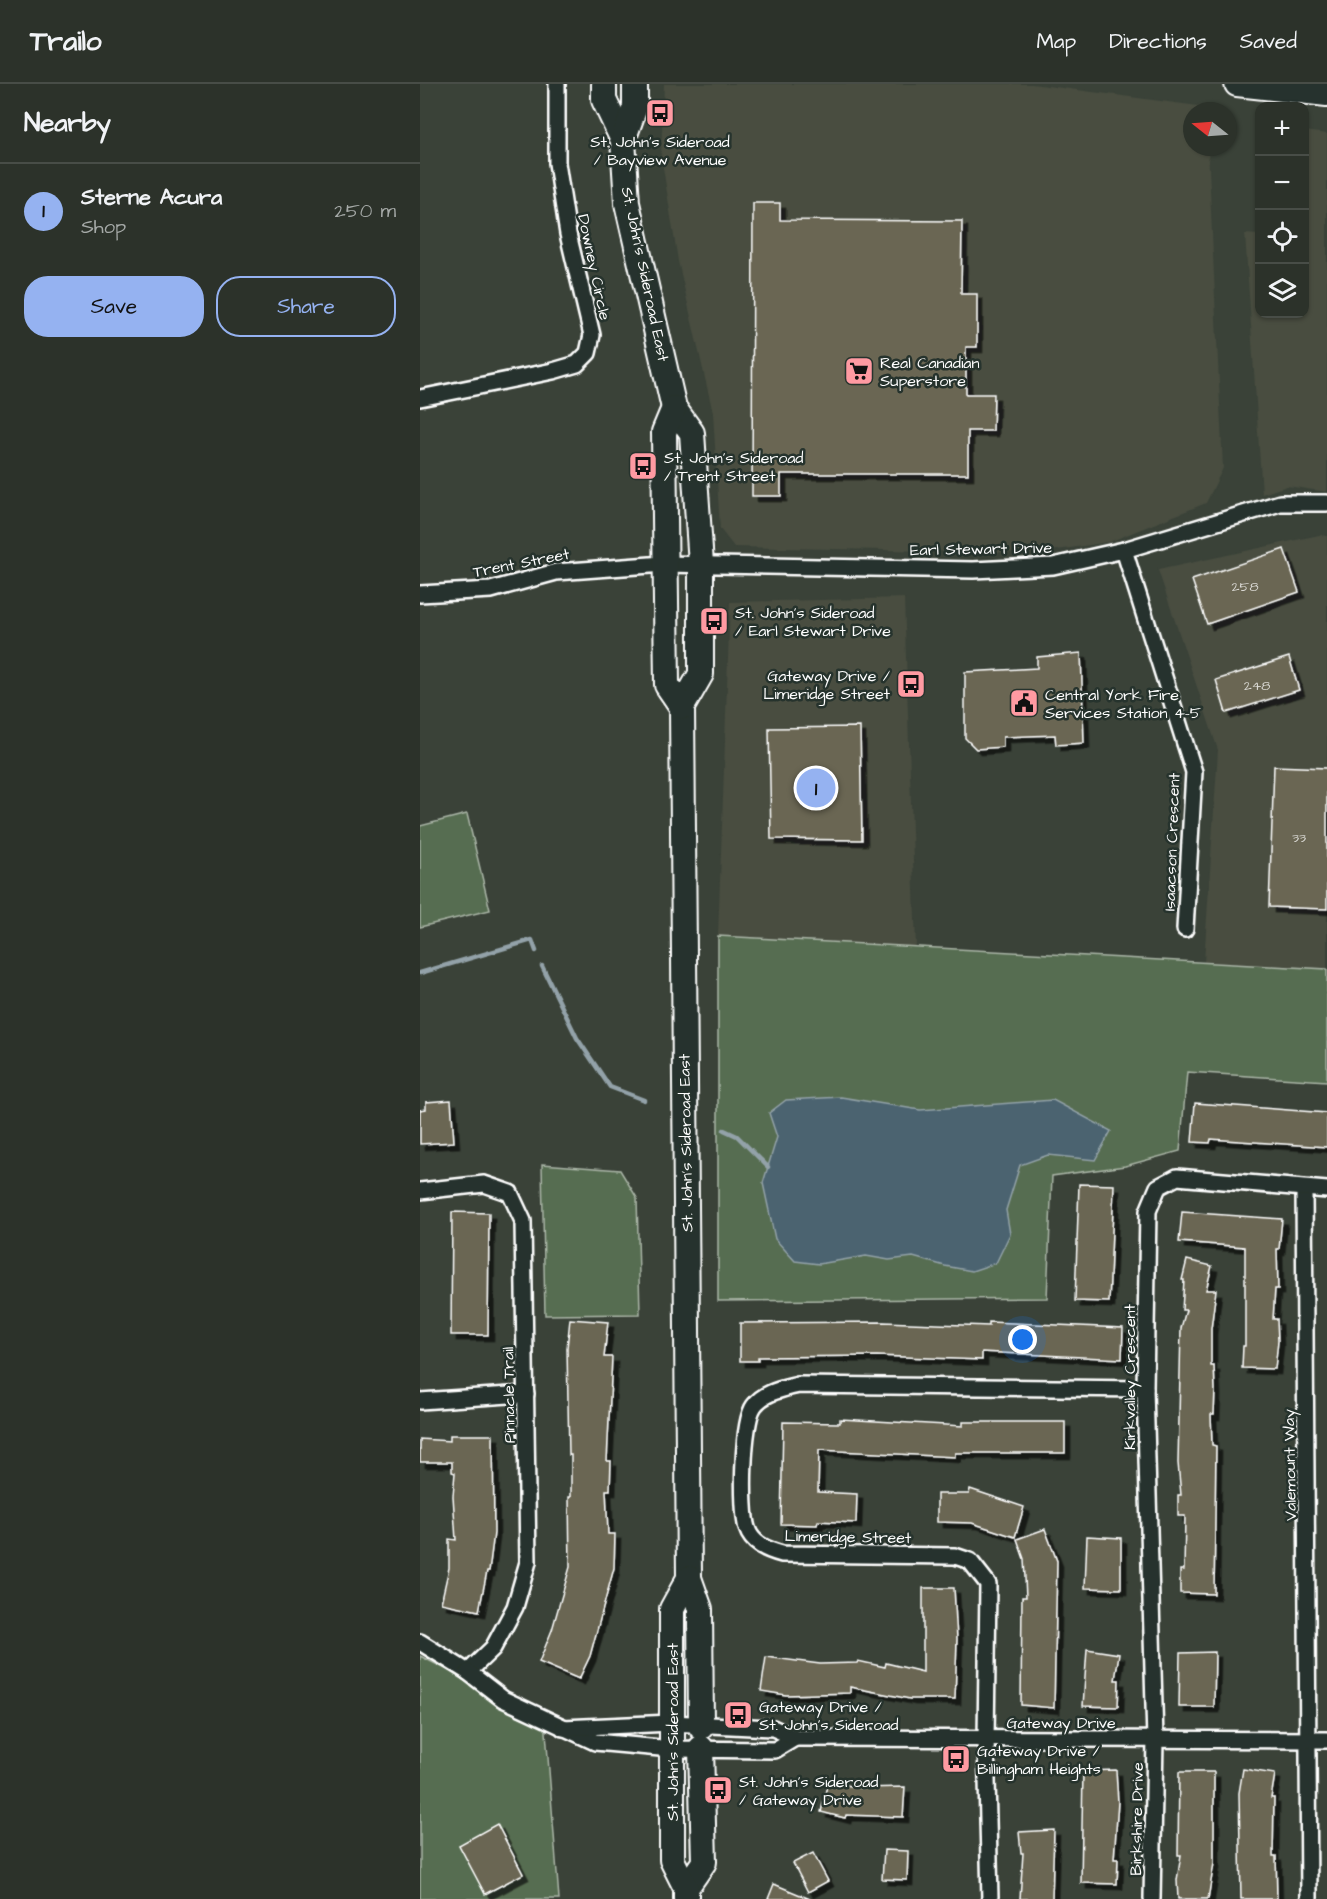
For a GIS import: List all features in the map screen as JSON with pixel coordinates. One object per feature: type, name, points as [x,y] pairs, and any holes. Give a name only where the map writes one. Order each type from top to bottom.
[{"type":"main road","name":"St. John's Sideroad East","points":[[604,84],[604,100],[623,140],[627,203],[674,408],[692,433],[701,564],[701,674],[682,707],[689,1578],[700,1609],[704,1862],[686,1893]]},
{"type":"main road","name":"St. John's Sideroad East","points":[[623,140],[635,107],[635,84]]},
{"type":"main road","points":[[1237,84],[1327,94]]},
{"type":"main road","points":[[674,408],[664,432],[667,685],[682,707]]},
{"type":"main road","name":"St. John's Sideroad East","points":[[686,1893],[672,1860],[672,1609],[689,1578]]},
{"type":"street","name":"Downey Circle","points":[[420,398],[553,371],[577,364],[588,353],[592,335],[568,234],[557,163],[557,84]]},
{"type":"street","name":"Earl Stewart Drive","points":[[664,564],[973,570],[1053,566],[1124,550],[1280,503],[1327,503]]},
{"type":"street","name":"Isaacson Crescent","points":[[1124,550],[1194,772],[1185,929]]},
{"type":"street","name":"Trent Street","points":[[420,594],[491,590],[556,572],[664,564]]},
{"type":"street","name":"Kirkvalley Crescent","points":[[1155,1740],[1145,1389],[1148,1212],[1158,1187],[1177,1177],[1327,1190]]},
{"type":"street","name":"Pinnacle Trail","points":[[420,1191],[484,1184],[510,1193],[523,1221],[528,1562],[515,1607],[493,1648],[468,1672]]},
{"type":"street","name":"Valemount Way","points":[[1304,1189],[1310,1740],[1309,1899]]},
{"type":"street","name":"Limeridge Street","points":[[990,1899],[986,1740],[987,1584],[970,1561],[955,1556],[782,1554],[756,1542],[747,1528],[743,1441],[747,1418],[754,1405],[769,1394],[798,1385],[1145,1389]]},
{"type":"street","points":[[420,1401],[526,1394]]},
{"type":"street","points":[[420,1642],[468,1672],[503,1699],[595,1742],[671,1749]]},
{"type":"street","points":[[563,1728],[671,1723],[701,1737]]},
{"type":"street","name":"Gateway Drive","points":[[671,1749],[701,1737],[773,1728],[795,1738],[1327,1740]]},
{"type":"street","name":"Gateway Drive","points":[[701,1737],[775,1750],[795,1738]]},
{"type":"street","name":"Birkshire Drive","points":[[1152,1899],[1155,1740]]},
{"type":"shaded area","points":[[664,84],[1032,84],[1183,104],[1183,156],[1208,156],[1223,468],[1206,503],[1109,542],[1038,553],[734,547],[720,529],[713,413],[678,261],[661,155]]},
{"type":"shaded area","points":[[1309,132],[1327,134],[1327,492],[1287,486],[1262,494],[1245,234],[1255,235],[1255,318],[1309,318]]},
{"type":"shaded area","points":[[1319,535],[1327,536],[1327,969],[1204,962],[1218,750],[1158,570]]},
{"type":"shaded area","points":[[904,598],[916,947],[718,936],[730,602]]},
{"type":"green space","points":[[467,814],[490,910],[420,927],[420,826]]},
{"type":"green space","points":[[718,936],[1327,969],[1327,1081],[1187,1072],[1180,1151],[1125,1166],[1052,1176],[1047,1298],[718,1301]]},
{"type":"green space","points":[[542,1164],[620,1170],[637,1198],[640,1314],[545,1315]]},
{"type":"green space","points":[[420,1656],[545,1719],[559,1899],[420,1899]]},
{"type":"water","points":[[841,1097],[920,1110],[1053,1100],[1111,1131],[1095,1160],[1048,1155],[1020,1165],[1006,1210],[1010,1234],[996,1263],[972,1271],[913,1257],[889,1260],[866,1256],[819,1264],[795,1261],[775,1239],[763,1183],[777,1137],[769,1113],[786,1100]]},
{"type":"building","name":"Real Canadian Superstore","points":[[753,203],[780,203],[780,220],[962,221],[961,294],[977,294],[977,347],[966,347],[966,394],[994,394],[993,431],[968,431],[968,474],[781,474],[781,496],[752,496]]},
{"type":"building","points":[[1284,549],[1299,592],[1207,624],[1192,580]]},
{"type":"building","name":"Central York Fire Services Station 4-5","points":[[1081,653],[1084,743],[1056,745],[1055,735],[1003,737],[1003,747],[976,749],[965,738],[965,672],[1037,668],[1037,657]]},
{"type":"building","points":[[1289,657],[1299,690],[1226,713],[1216,680]]},
{"type":"building","points":[[860,727],[862,840],[771,839],[769,728]]},
{"type":"building","points":[[1274,766],[1327,768],[1327,909],[1269,907]]},
{"type":"building","points":[[451,1100],[454,1142],[420,1144],[420,1110],[426,1109],[426,1102]]},
{"type":"building","points":[[1195,1103],[1327,1113],[1327,1147],[1211,1139],[1210,1143],[1192,1142]]},
{"type":"building","points":[[1079,1184],[1114,1185],[1109,1302],[1075,1301]]},
{"type":"building","points":[[452,1212],[489,1213],[488,1335],[451,1335]]},
{"type":"building","points":[[1182,1212],[1282,1219],[1279,1249],[1277,1249],[1278,1289],[1275,1289],[1273,1319],[1277,1319],[1278,1341],[1275,1369],[1242,1368],[1243,1346],[1245,1346],[1245,1247],[1179,1242]]},
{"type":"building","points":[[1187,1260],[1212,1266],[1206,1290],[1216,1290],[1211,1329],[1211,1366],[1214,1366],[1215,1389],[1214,1414],[1211,1414],[1212,1445],[1216,1446],[1214,1594],[1180,1593],[1180,1570],[1184,1570],[1185,1516],[1178,1516],[1178,1495],[1181,1495],[1178,1463],[1181,1328],[1186,1310],[1182,1310],[1184,1280],[1182,1280]]},
{"type":"building","points":[[570,1319],[608,1322],[604,1357],[612,1357],[607,1461],[611,1461],[610,1490],[606,1490],[608,1534],[615,1534],[614,1568],[590,1656],[579,1679],[539,1662],[552,1630],[570,1567],[571,1455],[569,1455],[567,1348]]},
{"type":"building","points":[[883,1322],[989,1326],[989,1322],[1123,1328],[1122,1359],[982,1352],[982,1360],[877,1356],[758,1357],[758,1361],[740,1361],[740,1323]]},
{"type":"building","points":[[840,1419],[963,1426],[963,1422],[1065,1422],[1065,1453],[955,1453],[955,1457],[819,1450],[818,1492],[857,1494],[856,1523],[818,1521],[817,1525],[781,1524],[783,1422],[840,1423]]},
{"type":"building","points":[[450,1435],[493,1435],[494,1533],[489,1571],[487,1571],[479,1611],[441,1603],[449,1568],[449,1539],[456,1540],[453,1496],[455,1473],[452,1472],[452,1462],[420,1462],[420,1439],[450,1441]]},
{"type":"building","points":[[970,1489],[1024,1507],[1015,1537],[972,1523],[937,1522],[937,1494],[969,1494]]},
{"type":"building","points":[[1045,1529],[1057,1561],[1054,1708],[1021,1705],[1022,1597],[1026,1597],[1024,1559],[1017,1539]]},
{"type":"building","points":[[1087,1536],[1121,1538],[1121,1589],[1085,1588]]},
{"type":"building","points":[[923,1588],[954,1588],[957,1639],[955,1699],[910,1699],[850,1687],[850,1693],[786,1695],[761,1691],[766,1657],[820,1664],[857,1663],[858,1661],[885,1667],[886,1663],[923,1672]]},
{"type":"building","points":[[1087,1649],[1119,1654],[1115,1680],[1119,1680],[1118,1707],[1083,1706]]},
{"type":"building","points":[[1215,1652],[1214,1707],[1179,1707],[1180,1653]]},
{"type":"building","points":[[1243,1769],[1275,1774],[1271,1798],[1274,1798],[1273,1856],[1276,1856],[1277,1899],[1241,1899],[1239,1793]]},
{"type":"building","points":[[1116,1770],[1118,1802],[1114,1859],[1118,1859],[1117,1884],[1081,1883],[1083,1771]]},
{"type":"building","points":[[1179,1772],[1214,1772],[1214,1863],[1208,1899],[1178,1899],[1177,1880],[1181,1855],[1178,1855]]},
{"type":"building","points":[[828,1781],[860,1788],[905,1787],[903,1817],[846,1815],[845,1818],[821,1812]]},
{"type":"building","points":[[497,1824],[523,1874],[485,1894],[459,1845]]},
{"type":"building","points":[[1054,1830],[1052,1899],[1020,1899],[1023,1853],[1021,1853],[1019,1832]]},
{"type":"building","points":[[884,1850],[908,1851],[907,1880],[882,1879]]},
{"type":"building","points":[[813,1853],[828,1881],[808,1892],[793,1863]]},
{"type":"building","points":[[774,1884],[810,1899],[768,1899]]},
{"type":"waterway","points":[[420,973],[532,940],[536,951]]},
{"type":"waterway","points":[[542,966],[577,1038],[610,1087],[644,1100]]},
{"type":"waterway","points":[[724,1130],[737,1136],[768,1167]]},
{"type":"place","name":"St. John's Sideroad / Bayview Avenue","points":[[660,113]]},
{"type":"place","name":"Real Canadian Superstore","points":[[859,371]]},
{"type":"place","name":"St. John's Sideroad / Trent Street","points":[[643,466]]},
{"type":"place","name":"St. John's Sideroad / Earl Stewart Drive","points":[[714,621]]},
{"type":"place","name":"Gateway Drive / Limeridge Street","points":[[911,684]]},
{"type":"place","name":"Central York Fire Services Station 4-5","points":[[1024,703]]},
{"type":"place","name":"Sterne Acura","points":[[816,788]]},
{"type":"place","name":"Gateway Drive / St. John's Sideroad","points":[[738,1715]]},
{"type":"place","name":"Gateway Drive / Billingham Heights","points":[[956,1759]]},
{"type":"place","name":"St. John's Sideroad / Gateway Drive","points":[[718,1790]]}]
